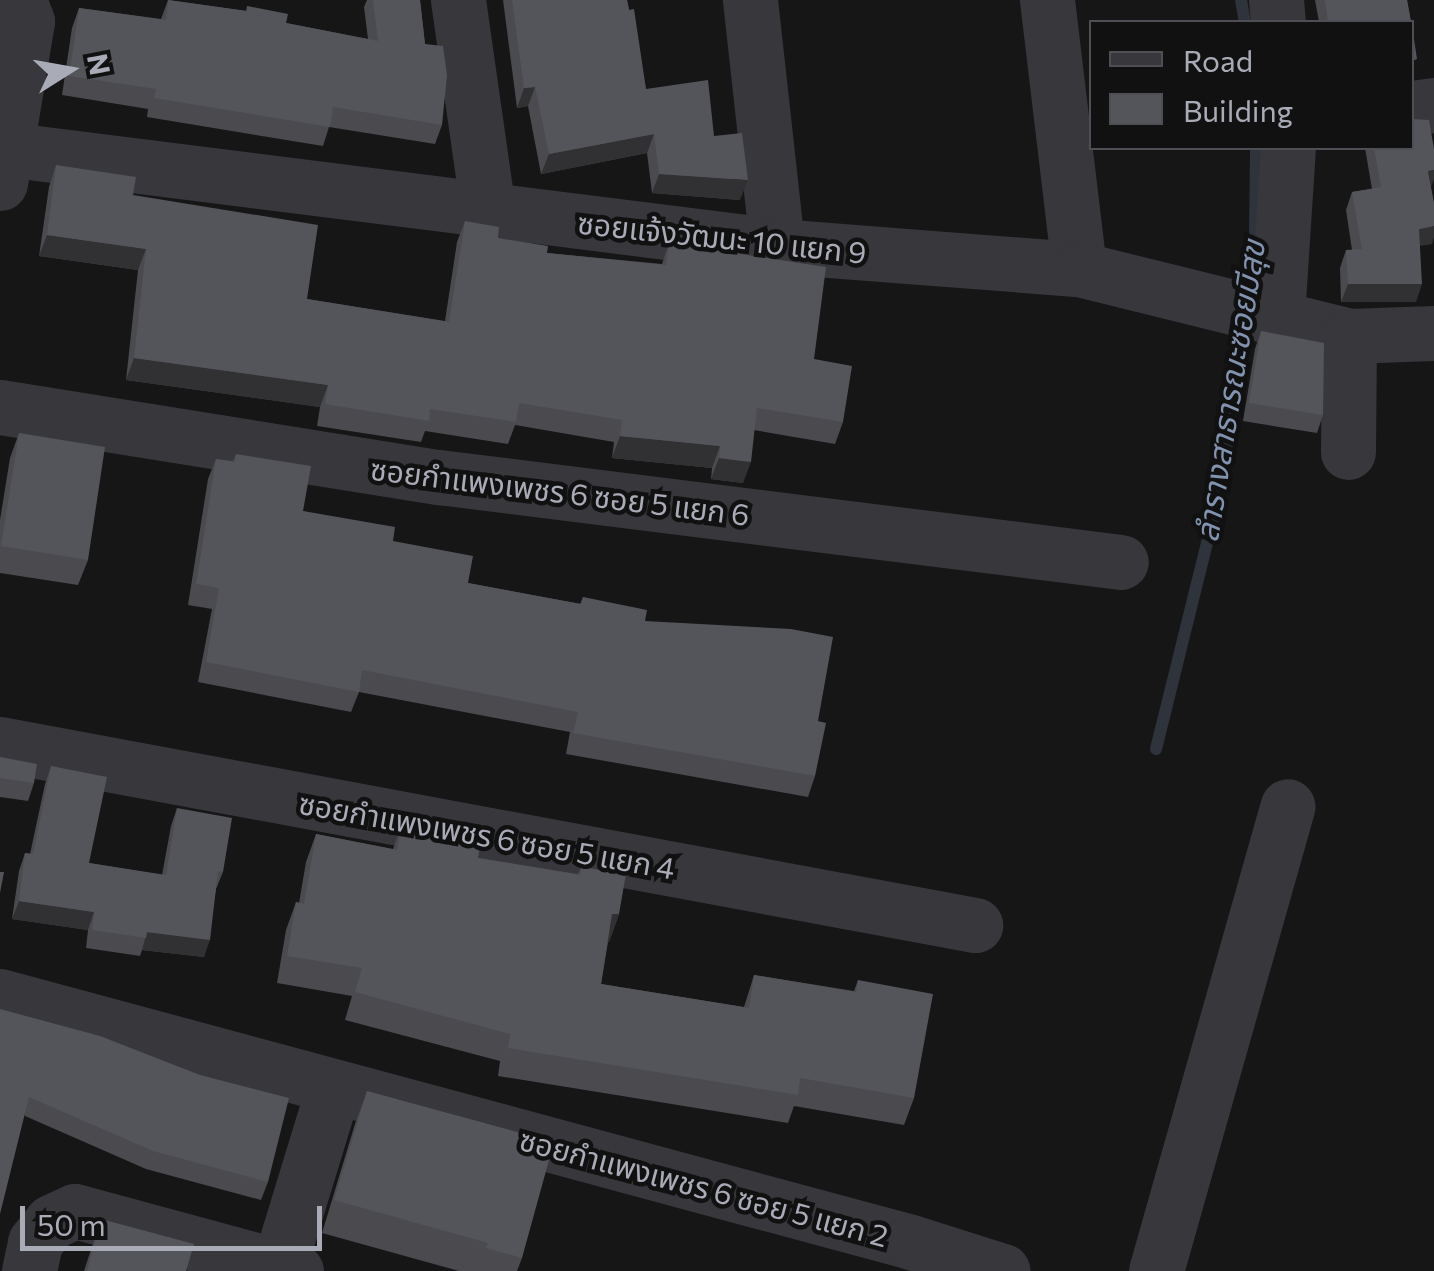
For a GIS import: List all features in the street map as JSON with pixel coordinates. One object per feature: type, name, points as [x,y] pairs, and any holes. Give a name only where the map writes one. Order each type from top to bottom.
[{"type":"street","points":[[2,167],[27,21],[19,0]]},
{"type":"street","points":[[458,0],[488,210]]},
{"type":"street","points":[[750,0],[777,246]]},
{"type":"street","points":[[1047,0],[1079,269]]},
{"type":"street","points":[[1258,312],[1288,150]]},
{"type":"street","name":"ซอยแจ้งวัฒนะ 10 แยก 9","points":[[2,167],[488,210],[777,246],[1079,269],[1349,336],[1434,333]]},
{"type":"street","points":[[1348,452],[1349,336]]},
{"type":"street","name":"ซอยกำแพงเพชร 6 ซอย 5 แยก 6","points":[[0,406],[439,477],[1121,562]]},
{"type":"street","name":"ซอยกำแพงเพชร 6 ซอย 5 แยก 4","points":[[0,744],[975,924]]},
{"type":"street","points":[[1156,1271],[1288,806]]},
{"type":"street","name":"ซอยกำแพงเพชร 6 ซอย 5 แยก 2","points":[[0,996],[911,1242],[1003,1271]]},
{"type":"street","points":[[29,1271],[36,1242],[50,1222],[75,1211],[287,1268],[333,1089]]},
{"type":"building","points":[[168,0],[247,11],[247,6],[288,14],[286,23],[378,41],[373,0],[420,0],[425,44],[443,46],[447,75],[442,125],[333,107],[330,127],[154,98],[156,89],[69,76],[79,8],[166,20]]},
{"type":"building","points":[[512,0],[627,0],[629,10],[634,9],[646,89],[708,80],[714,136],[742,133],[748,180],[659,174],[654,134],[549,154],[535,87],[524,88]]},
{"type":"building","points":[[1325,0],[1407,0],[1411,20],[1328,20]]},
{"type":"building","points":[[1414,119],[1429,120],[1434,149],[1434,170],[1428,171],[1434,226],[1419,229],[1422,284],[1348,284],[1346,250],[1362,249],[1352,192],[1381,187],[1374,150],[1414,150]]},
{"type":"building","points":[[56,165],[136,177],[133,195],[318,225],[307,299],[449,322],[465,221],[499,227],[498,238],[548,246],[547,253],[666,265],[669,243],[826,267],[814,359],[852,366],[843,422],[757,408],[751,462],[719,458],[720,446],[620,436],[622,420],[519,403],[516,422],[430,409],[429,421],[325,404],[328,385],[134,358],[146,249],[47,235]]},
{"type":"building","points":[[1261,331],[1324,343],[1323,415],[1249,403]]},
{"type":"building","points":[[19,433],[105,447],[88,560],[1,546]]},
{"type":"building","points":[[236,454],[311,466],[303,511],[395,527],[393,541],[473,556],[468,583],[581,604],[583,597],[647,610],[645,621],[791,629],[833,637],[818,721],[826,723],[815,776],[573,733],[578,712],[362,670],[359,692],[206,662],[219,588],[196,584],[216,459],[235,462]]},
{"type":"building","points":[[0,757],[37,764],[34,783],[0,778]]},
{"type":"building","points":[[51,766],[107,777],[89,863],[166,875],[177,808],[232,818],[223,872],[218,871],[210,940],[147,932],[146,938],[92,930],[94,912],[19,901],[25,853],[33,854]]},
{"type":"building","points":[[402,823],[482,836],[478,858],[580,875],[581,867],[626,874],[619,914],[612,914],[601,984],[749,1008],[754,975],[856,992],[858,980],[933,994],[914,1098],[800,1078],[798,1095],[508,1048],[510,1034],[355,992],[362,968],[287,956],[296,902],[304,904],[316,834],[397,850]]},
{"type":"building","points":[[0,1009],[100,1036],[200,1075],[289,1098],[268,1182],[153,1151],[29,1097],[0,1214]]},
{"type":"building","points":[[367,1091],[554,1142],[522,1258],[486,1248],[488,1243],[334,1200]]},
{"type":"building","points":[[101,1219],[194,1244],[186,1271],[87,1271]]},
{"type":"waterway","name":"ลำรางสาธารณะซอยมีสุข","points":[[1241,0],[1245,20]]},
{"type":"waterway","name":"ลำรางสาธารณะซอยมีสุข","points":[[1255,235],[1256,150]]},
{"type":"waterway","name":"ลำรางสาธารณะซอยมีสุข","points":[[1156,749],[1220,491],[1245,324]]}]
